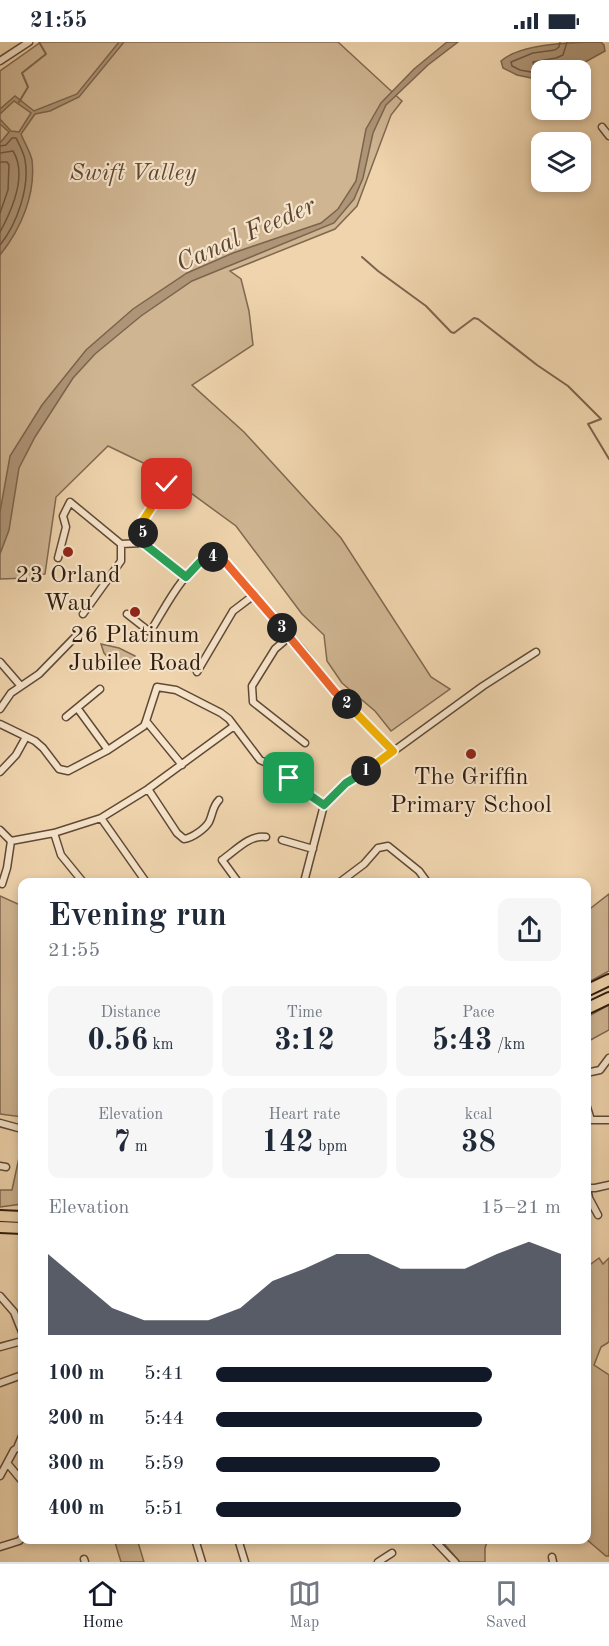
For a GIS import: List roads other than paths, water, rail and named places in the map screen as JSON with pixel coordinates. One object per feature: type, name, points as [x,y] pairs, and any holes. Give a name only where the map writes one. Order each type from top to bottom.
[{"type":"highway","points":[[591,989],[609,980]]},
{"type":"highway","points":[[591,1007],[609,998]]},
{"type":"highway","points":[[0,1216],[18,1217]]},
{"type":"highway","points":[[0,1227],[18,1228]]},
{"type":"street","points":[[0,62],[29,42]]},
{"type":"street","points":[[602,127],[609,136]]},
{"type":"street","points":[[143,543],[142,522],[167,484]]},
{"type":"street","points":[[58,558],[66,527],[63,516],[70,502],[121,544],[143,543],[186,577]]},
{"type":"street","points":[[83,614],[121,561],[121,544]]},
{"type":"street","points":[[127,614],[150,632],[186,577],[200,562],[211,556],[226,563],[335,692],[393,751]]},
{"type":"street","points":[[196,672],[233,611],[254,595]]},
{"type":"street","points":[[0,709],[10,693],[39,674],[80,633]]},
{"type":"street","points":[[290,636],[274,649],[252,686],[253,702],[305,743]]},
{"type":"street","points":[[305,878],[324,805],[346,783],[369,769],[467,697],[536,652]]},
{"type":"street","points":[[0,662],[20,685]]},
{"type":"street","points":[[0,724],[36,741],[44,748],[53,763],[63,771],[68,771],[108,750],[144,726],[157,687],[176,690],[221,713],[260,760],[282,770],[295,785],[324,805]]},
{"type":"street","points":[[66,717],[100,689]]},
{"type":"street","points":[[78,709],[108,750]]},
{"type":"street","points":[[146,722],[182,765]]},
{"type":"street","points":[[11,842],[102,818],[148,789],[234,726]]},
{"type":"street","points":[[0,772],[16,755],[26,737]]},
{"type":"street","points":[[148,789],[177,833],[184,839],[191,837],[207,824],[219,800]]},
{"type":"street","points":[[102,818],[143,878]]},
{"type":"street","points":[[0,830],[11,842]]},
{"type":"street","points":[[54,832],[61,855],[80,878]]},
{"type":"street","points":[[235,878],[222,860],[250,840],[259,836],[266,837]]},
{"type":"street","points":[[282,840],[313,849]]},
{"type":"street","points":[[2,884],[11,842]]},
{"type":"street","points":[[345,878],[364,864],[378,848],[388,846],[419,871],[424,878]]},
{"type":"street","points":[[591,1072],[600,1070],[609,1058]]},
{"type":"street","points":[[591,1120],[609,1120]]},
{"type":"street","points":[[0,1123],[18,1128]]},
{"type":"street","points":[[591,1187],[609,1185]]},
{"type":"street","points":[[591,1202],[598,1215]]},
{"type":"street","points":[[0,1296],[14,1312],[18,1322]]},
{"type":"street","points":[[0,1347],[18,1342]]},
{"type":"street","points":[[0,1383],[18,1376]]},
{"type":"street","points":[[0,1476],[18,1449]]},
{"type":"street","points":[[8,1464],[18,1476]]},
{"type":"street","points":[[0,1547],[18,1541]]},
{"type":"street","points":[[197,1544],[202,1562]]},
{"type":"street","points":[[240,1544],[245,1562]]},
{"type":"street","points":[[437,1544],[455,1562]]},
{"type":"street","points":[[381,1561],[392,1553]]},
{"type":"water","points":[[119,42],[124,42],[79,97],[50,111],[35,114],[21,134],[32,160],[32,186],[20,222],[0,255],[0,143],[9,132],[0,124],[0,119],[11,131],[19,132],[31,113],[14,101],[0,114],[0,109],[15,96],[34,111],[77,94]]},
{"type":"water","points":[[447,42],[458,42],[428,65],[386,105],[373,133],[363,178],[354,199],[334,223],[192,281],[141,316],[95,354],[73,378],[35,437],[19,468],[9,530],[0,554],[0,512],[10,456],[42,405],[86,350],[133,309],[187,273],[233,253],[321,223],[338,209],[356,181],[366,129],[381,103],[414,69]]},
{"type":"water","points":[[601,42],[605,51],[589,60],[531,60],[531,78],[517,75],[503,68],[501,61],[521,50],[563,43]]},
{"type":"waterway","points":[[19,102],[28,87],[22,73],[46,54],[39,42]]},
{"type":"waterway","points":[[362,257],[426,306],[451,332],[454,333],[474,318],[478,319],[568,386],[601,419],[588,424],[609,459]]},
{"type":"place","name":"23 Orland Wau","points":[[68,552]]},
{"type":"place","name":"26 Platinum Jubilee Road","points":[[135,612]]},
{"type":"place","name":"The Griffin Primary School","points":[[471,754]]},
{"type":"park label","name":"Swift Valley","points":[[133,174]]},
{"type":"water label","name":"Canal Feeder","points":[[246,235]]}]
